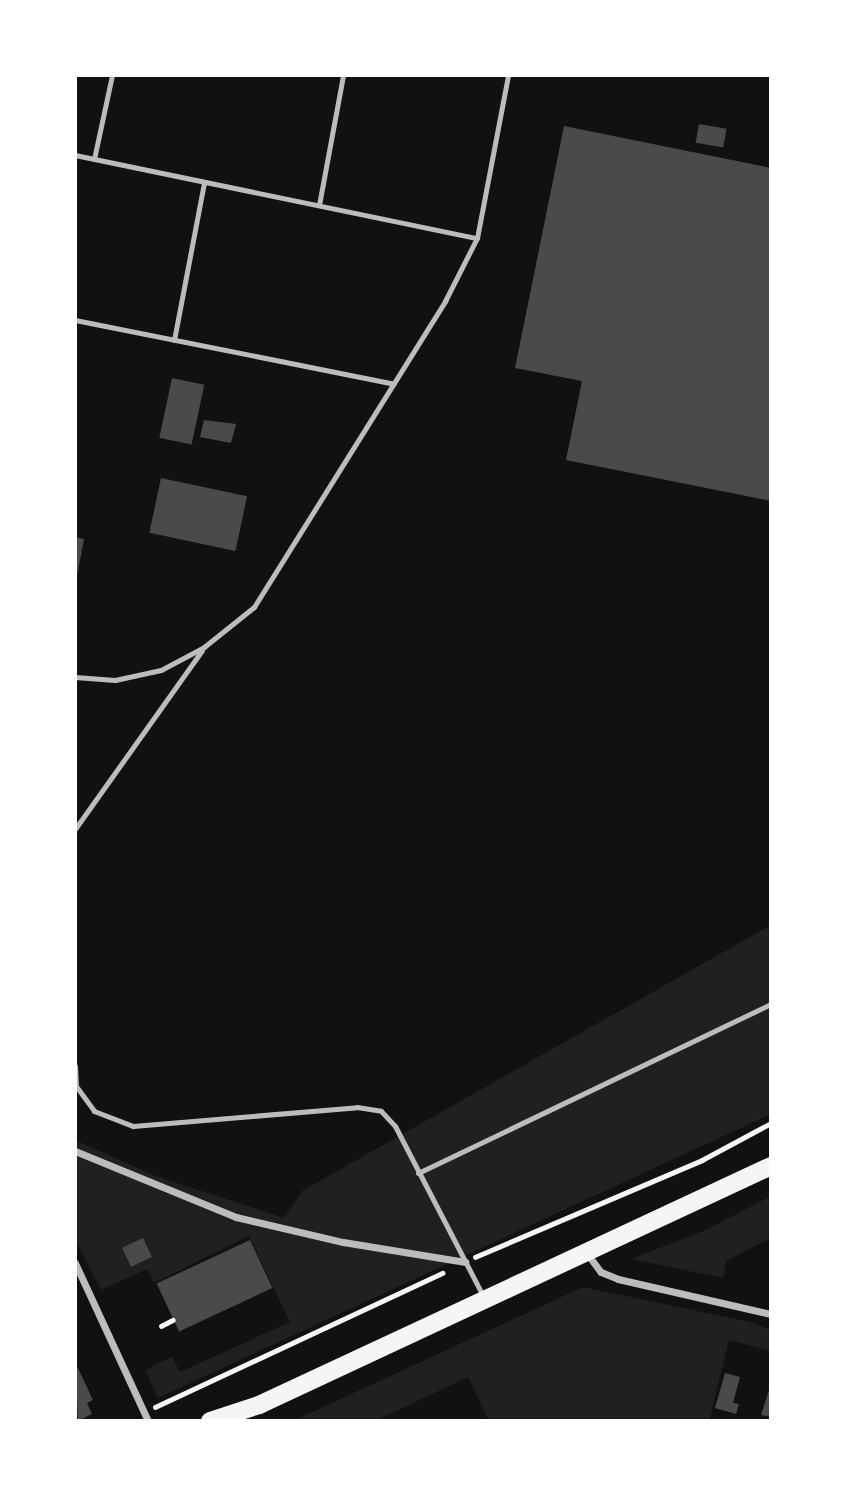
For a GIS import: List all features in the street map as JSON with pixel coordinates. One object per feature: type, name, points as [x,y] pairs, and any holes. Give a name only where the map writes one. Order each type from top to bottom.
[{"type":"main road","points":[[210,1421],[259,1405],[588,1255],[771,1166]]},
{"type":"main road","points":[[244,1421],[259,1405]]},
{"type":"street","points":[[75,1152],[236,1217],[343,1242],[466,1262]]},
{"type":"street","points":[[588,1255],[601,1272],[618,1279],[771,1314]]},
{"type":"street","points":[[75,1263],[148,1421]]},
{"type":"lane","points":[[94,159],[112,75]]},
{"type":"lane","points":[[319,205],[344,75]]},
{"type":"lane","points":[[75,677],[115,680],[161,670],[204,647],[254,607],[445,301],[477,238],[508,75]]},
{"type":"lane","points":[[75,155],[477,238]]},
{"type":"lane","points":[[174,340],[204,182]]},
{"type":"lane","points":[[75,320],[394,384]]},
{"type":"lane","points":[[75,829],[204,647]]},
{"type":"lane","points":[[418,1172],[771,1004]]},
{"type":"lane","points":[[75,1066],[76,1086],[94,1111],[133,1126],[357,1107],[381,1111],[395,1126],[486,1301]]},
{"type":"path","points":[[144,1412],[466,1262],[702,1160],[771,1123]]},
{"type":"path","points":[[161,1326],[173,1320]]},
{"type":"shaded area","points":[[771,925],[771,1114],[158,1398],[145,1370],[172,1357],[180,1372],[290,1322],[249,1236],[154,1283],[147,1269],[101,1290],[75,1239],[75,1140],[153,1175],[284,1218],[302,1191]]},
{"type":"shaded area","points":[[771,1196],[771,1238],[726,1261],[723,1278],[631,1259],[706,1230]]},
{"type":"shaded area","points":[[583,1287],[750,1322],[771,1330],[771,1351],[729,1340],[709,1421],[489,1421],[468,1377],[375,1421],[293,1421]]},
{"type":"building","points":[[699,124],[727,129],[723,148],[696,143]]},
{"type":"building","points":[[564,126],[771,168],[771,501],[566,460],[582,381],[515,368]]},
{"type":"building","points":[[172,378],[204,385],[192,445],[159,438]]},
{"type":"building","points":[[204,420],[236,424],[231,443],[200,437]]},
{"type":"building","points":[[161,478],[247,496],[235,551],[149,533]]},
{"type":"building","points":[[75,537],[84,539],[77,576],[75,576]]},
{"type":"building","points":[[143,1238],[152,1257],[131,1267],[122,1248]]},
{"type":"building","points":[[250,1240],[272,1288],[179,1332],[157,1284]]},
{"type":"building","points":[[75,1362],[93,1400],[87,1403],[92,1414],[78,1421]]},
{"type":"building","points":[[725,1373],[740,1377],[733,1403],[739,1404],[736,1414],[715,1408]]},
{"type":"building","points":[[771,1384],[771,1417],[761,1415]]}]
